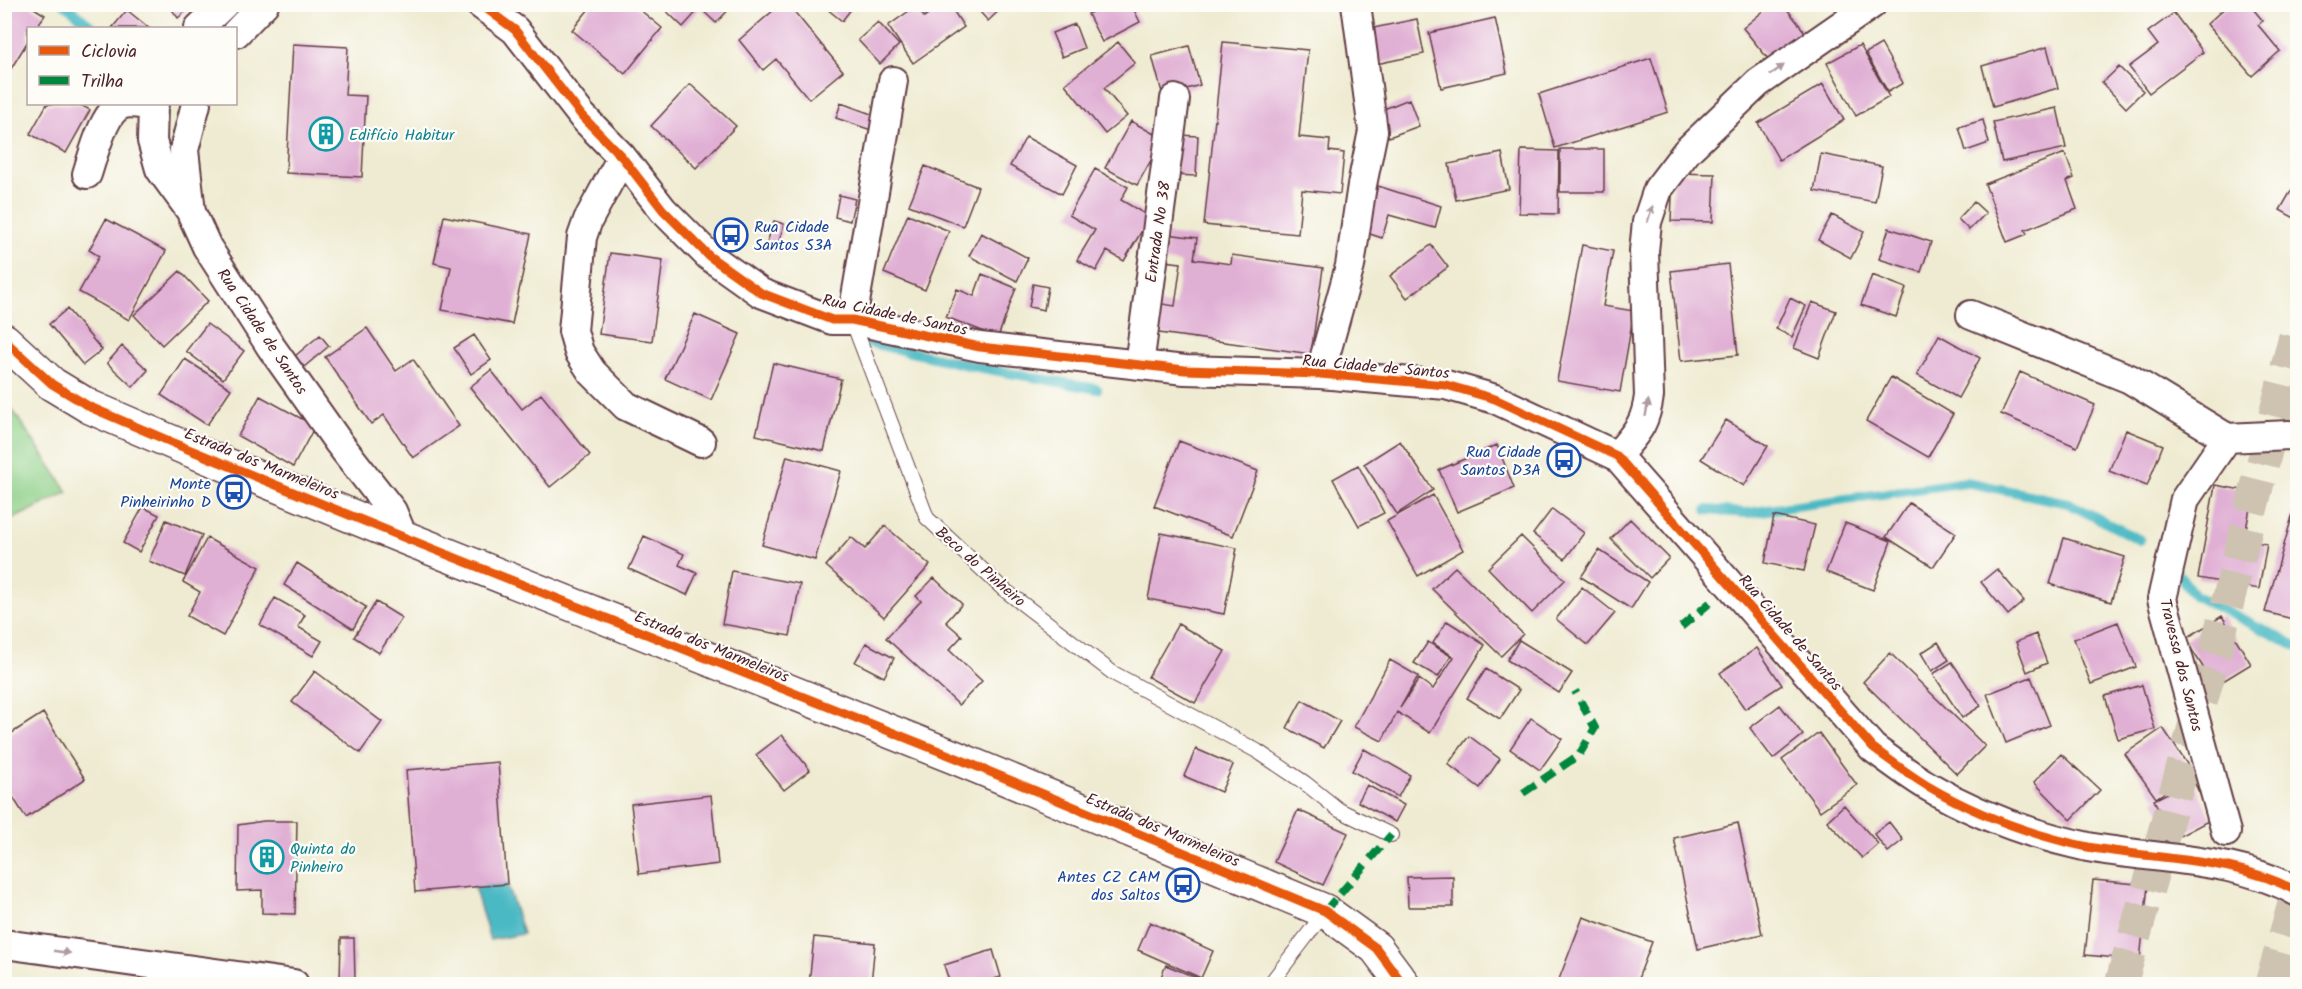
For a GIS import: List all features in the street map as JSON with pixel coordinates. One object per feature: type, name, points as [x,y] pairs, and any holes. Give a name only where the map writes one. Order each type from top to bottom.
[{"type":"main road","name":"Estrada dos Marmeleiros","points":[[4,340],[52,384],[90,407],[403,537],[954,757],[1325,911],[1376,948],[1403,984]]},
{"type":"street","points":[[200,27],[224,4]]},
{"type":"street","points":[[237,32],[264,4]]},
{"type":"street","name":"Rua Cidade de Santos","points":[[480,4],[515,30],[582,116],[622,157],[663,210],[709,256],[761,293],[832,320],[852,320],[980,347],[1185,370],[1320,374],[1446,385],[1495,399],[1617,456],[1873,748],[1925,785],[1977,813],[2088,847],[2188,859],[2276,880],[2298,892]]},
{"type":"street","points":[[1320,374],[1350,266],[1362,185],[1373,132],[1356,4]]},
{"type":"street","points":[[1617,456],[1644,422],[1647,411],[1649,396],[1644,251],[1647,222],[1658,189],[1687,151],[1758,83],[1872,4]]},
{"type":"street","points":[[852,320],[893,81]]},
{"type":"street","name":"Entrada No 38","points":[[1139,365],[1175,99]]},
{"type":"street","points":[[87,174],[106,121],[116,108],[123,105]]},
{"type":"street","points":[[153,105],[152,141],[160,169],[191,212]]},
{"type":"street","name":"Rua Cidade de Santos","points":[[196,105],[184,150],[191,212],[207,247],[271,347],[339,443],[392,511],[403,537]]},
{"type":"street","points":[[622,157],[588,220],[582,237],[573,331],[579,352],[592,372],[626,406],[701,442]]},
{"type":"street","points":[[1971,315],[2130,379],[2227,438],[2289,435],[2298,437]]},
{"type":"street","name":"Travessa dos Santos","points":[[2226,832],[2162,599],[2185,499],[2227,438]]},
{"type":"street","points":[[4,944],[294,984]]},
{"type":"lane","name":"Beco do Pinheiro","points":[[852,320],[927,518],[1002,588],[1113,673],[1257,752],[1305,783],[1340,810],[1391,835]]},
{"type":"lane","points":[[1270,984],[1325,911]]},
{"type":"green space","points":[[5,399],[68,492],[4,523]]},
{"type":"water","points":[[507,884],[523,934],[490,940],[474,886]]},
{"type":"building","points":[[4,4],[28,4],[45,15],[37,27],[27,27],[27,43],[4,80]]},
{"type":"building","points":[[168,4],[194,4],[178,18]]},
{"type":"building","points":[[593,4],[633,4],[662,28],[625,74],[572,30]]},
{"type":"building","points":[[659,4],[734,4],[716,23],[700,8],[683,27]]},
{"type":"building","points":[[781,4],[788,4],[843,71],[809,99],[776,59],[763,70],[739,40]]},
{"type":"building","points":[[821,4],[855,4],[842,21]]},
{"type":"building","points":[[942,4],[949,4],[964,27],[913,63],[888,26],[916,6],[924,17]]},
{"type":"building","points":[[973,4],[1006,4],[988,21]]},
{"type":"building","points":[[1106,4],[1131,4],[1140,22],[1102,42],[1088,14]]},
{"type":"building","points":[[1423,4],[1502,4],[1502,11],[1422,8]]},
{"type":"building","points":[[1772,4],[1783,4],[1808,36],[1773,65],[1743,28]]},
{"type":"building","points":[[2229,4],[2249,4],[2263,21],[2258,25],[2280,51],[2252,76],[2207,24]]},
{"type":"building","points":[[127,10],[148,27],[113,27]]},
{"type":"building","points":[[2174,13],[2203,52],[2149,93],[2129,67],[2158,45],[2148,32]]},
{"type":"building","points":[[1495,18],[1507,73],[1441,88],[1429,33]]},
{"type":"building","points":[[1417,19],[1424,54],[1371,65],[1364,30]]},
{"type":"building","points":[[878,22],[899,45],[880,64],[858,40]]},
{"type":"building","points":[[1075,24],[1084,48],[1062,57],[1052,33]]},
{"type":"building","points":[[1118,42],[1135,63],[1104,88],[1127,116],[1105,134],[1065,84]]},
{"type":"building","points":[[1223,42],[1308,50],[1299,137],[1330,140],[1329,151],[1344,153],[1340,194],[1302,190],[1298,234],[1204,225]]},
{"type":"building","name":"Edifício Habitur","points":[[293,44],[348,47],[345,95],[366,96],[362,177],[286,173]]},
{"type":"building","points":[[1881,44],[1903,83],[1888,92],[1866,53]]},
{"type":"building","points":[[1860,45],[1889,97],[1856,116],[1827,63]]},
{"type":"building","points":[[1189,46],[1200,85],[1163,96],[1152,56]]},
{"type":"building","points":[[2047,47],[2058,88],[1993,107],[1982,66]]},
{"type":"building","points":[[1651,58],[1668,112],[1555,148],[1539,94]]},
{"type":"building","points":[[2119,67],[2143,91],[2126,108],[2102,83]]},
{"type":"building","points":[[690,84],[736,126],[696,168],[651,126]]},
{"type":"building","points":[[1823,84],[1844,120],[1779,160],[1758,123]]},
{"type":"building","points":[[1409,99],[1419,126],[1389,137],[1379,111]]},
{"type":"building","points":[[841,103],[885,119],[880,133],[836,118]]},
{"type":"building","points":[[46,105],[81,105],[90,110],[66,153],[30,134]]},
{"type":"building","points":[[2057,108],[2066,148],[2002,162],[1993,122]]},
{"type":"building","points":[[1983,120],[1989,143],[1966,151],[1959,127]]},
{"type":"building","points":[[1131,121],[1163,139],[1137,185],[1105,168]]},
{"type":"building","points":[[1178,135],[1198,136],[1196,176],[1176,175]]},
{"type":"building","points":[[1026,137],[1077,165],[1062,194],[1010,166]]},
{"type":"building","points":[[1560,149],[1604,149],[1604,192],[1560,192]]},
{"type":"building","points":[[1521,150],[1559,151],[1558,214],[1519,213]]},
{"type":"building","points":[[1502,153],[1509,189],[1456,200],[1449,164]]},
{"type":"building","points":[[2065,153],[2074,178],[2067,181],[2077,209],[2025,230],[2027,234],[2007,242],[1985,184]]},
{"type":"building","points":[[1821,154],[1882,166],[1875,202],[1814,191]]},
{"type":"building","points":[[925,166],[978,187],[963,226],[909,205]]},
{"type":"building","points":[[1095,169],[1128,187],[1121,200],[1150,217],[1124,261],[1107,251],[1096,271],[1077,260],[1095,230],[1069,215]]},
{"type":"building","points":[[1673,173],[1715,174],[1713,222],[1671,221]]},
{"type":"building","points":[[2298,179],[2298,220],[2280,210]]},
{"type":"building","points":[[1378,186],[1441,206],[1435,228],[1389,215],[1382,238],[1364,232]]},
{"type":"building","points":[[839,195],[855,199],[850,221],[835,217]]},
{"type":"building","points":[[1974,202],[1986,213],[1969,230],[1958,219]]},
{"type":"building","points":[[908,214],[949,231],[925,290],[884,273]]},
{"type":"building","points":[[1832,215],[1864,232],[1851,258],[1818,240]]},
{"type":"building","points":[[444,216],[531,234],[512,324],[442,310],[451,267],[434,263]]},
{"type":"building","points":[[106,219],[166,251],[129,320],[79,292],[99,256],[89,250]]},
{"type":"building","points":[[774,221],[784,224],[776,252],[765,249]]},
{"type":"building","points":[[1889,228],[1931,242],[1921,272],[1879,259]]},
{"type":"building","points":[[981,233],[1028,258],[1017,281],[969,256]]},
{"type":"building","points":[[1167,234],[1197,238],[1194,259],[1231,264],[1232,255],[1323,268],[1311,354],[1152,332],[1156,303],[1175,306],[1181,263],[1164,261]]},
{"type":"building","points":[[1431,245],[1448,267],[1407,298],[1390,276]]},
{"type":"building","points":[[1582,245],[1613,251],[1603,306],[1634,311],[1620,392],[1557,381]]},
{"type":"building","points":[[610,253],[663,260],[652,341],[599,334]]},
{"type":"building","points":[[1728,264],[1738,355],[1681,361],[1671,271]]},
{"type":"building","points":[[180,271],[208,301],[162,345],[134,315]]},
{"type":"building","points":[[982,274],[1016,288],[998,337],[946,317],[957,289],[974,296]]},
{"type":"building","points":[[1872,275],[1906,288],[1896,317],[1861,305]]},
{"type":"building","points":[[1033,284],[1048,287],[1044,310],[1029,307]]},
{"type":"building","points":[[1790,298],[1806,306],[1792,337],[1776,329]]},
{"type":"building","points":[[1812,302],[1836,311],[1819,358],[1794,348]]},
{"type":"building","points":[[67,309],[102,350],[83,365],[49,324]]},
{"type":"building","points":[[695,314],[740,334],[711,400],[665,379]]},
{"type":"building","points":[[207,324],[244,351],[223,379],[186,351]]},
{"type":"building","points":[[367,328],[396,371],[413,359],[459,426],[413,458],[384,415],[371,424],[325,357]]},
{"type":"building","points":[[320,335],[329,346],[304,367],[295,356]]},
{"type":"building","points":[[474,335],[491,360],[471,374],[454,348]]},
{"type":"building","points":[[1939,335],[1980,358],[1958,398],[1917,375]]},
{"type":"building","points":[[122,346],[148,370],[133,387],[107,363]]},
{"type":"building","points":[[185,359],[231,389],[207,425],[161,395]]},
{"type":"building","points":[[773,363],[841,379],[824,451],[756,435]]},
{"type":"building","points":[[491,370],[522,409],[541,394],[590,455],[550,487],[470,387]]},
{"type":"building","points":[[2020,372],[2095,405],[2077,447],[2001,414]]},
{"type":"building","points":[[1891,377],[1953,414],[1928,457],[1866,421]]},
{"type":"building","points":[[260,396],[315,426],[293,467],[238,436]]},
{"type":"building","points":[[1726,420],[1768,446],[1744,486],[1701,459]]},
{"type":"building","points":[[2126,430],[2163,445],[2147,486],[2109,471]]},
{"type":"building","points":[[1179,441],[1258,471],[1233,536],[1154,506]]},
{"type":"building","points":[[1400,441],[1433,490],[1397,514],[1364,464]]},
{"type":"building","points":[[1497,445],[1514,488],[1457,512],[1439,470]]},
{"type":"building","points":[[787,456],[841,471],[815,560],[762,545]]},
{"type":"building","points":[[1358,465],[1384,513],[1359,526],[1333,479]]},
{"type":"building","points":[[2215,485],[2253,492],[2244,540],[2267,544],[2259,589],[2198,578]]},
{"type":"building","points":[[1433,495],[1463,550],[1418,576],[1387,521]]},
{"type":"building","points":[[2297,499],[2298,604],[2293,619],[2265,612]]},
{"type":"building","points":[[1909,503],[1956,533],[1933,567],[1886,537]]},
{"type":"building","points":[[143,507],[159,515],[139,552],[123,543]]},
{"type":"building","points":[[1552,509],[1584,533],[1565,559],[1533,534]]},
{"type":"building","points":[[1774,516],[1815,525],[1804,571],[1765,563]]},
{"type":"building","points":[[1630,519],[1669,558],[1650,578],[1611,539]]},
{"type":"building","points":[[166,520],[202,535],[185,576],[149,561]]},
{"type":"building","points":[[1845,523],[1891,541],[1873,590],[1826,572]]},
{"type":"building","points":[[885,526],[930,565],[884,617],[826,566],[851,537],[865,549]]},
{"type":"building","points":[[1161,533],[1237,548],[1224,614],[1148,599]]},
{"type":"building","points":[[644,536],[684,554],[679,565],[697,573],[687,595],[629,569]]},
{"type":"building","points":[[1521,536],[1565,580],[1532,613],[1488,568]]},
{"type":"building","points":[[207,538],[260,567],[223,636],[187,616],[200,592],[183,582]]},
{"type":"building","points":[[2064,538],[2125,557],[2111,602],[2050,584]]},
{"type":"building","points":[[1599,550],[1648,582],[1631,609],[1581,577]]},
{"type":"building","points":[[297,563],[366,607],[353,629],[284,585]]},
{"type":"building","points":[[1455,567],[1523,634],[1501,656],[1432,589]]},
{"type":"building","points":[[1997,569],[2024,601],[2008,615],[1981,582]]},
{"type":"building","points":[[732,571],[800,584],[790,636],[722,624]]},
{"type":"building","points":[[934,578],[962,604],[946,622],[962,636],[949,650],[982,681],[959,705],[886,638],[921,601],[916,596]]},
{"type":"building","points":[[1582,587],[1615,613],[1588,645],[1556,619]]},
{"type":"building","points":[[275,598],[305,615],[298,627],[322,641],[313,656],[260,625]]},
{"type":"building","points":[[376,602],[402,618],[379,653],[354,637]]},
{"type":"building","points":[[2222,616],[2251,664],[2215,686],[2185,639]]},
{"type":"building","points":[[1447,621],[1485,645],[1430,733],[1397,712],[1382,741],[1354,727],[1390,660],[1418,676],[1400,708],[1419,679],[1433,689],[1454,657],[1433,643]]},
{"type":"building","points":[[2118,622],[2136,667],[2091,684],[2074,639]]},
{"type":"building","points":[[1178,624],[1225,651],[1195,703],[1148,677]]},
{"type":"building","points":[[2036,634],[2047,663],[2027,672],[2016,642]]},
{"type":"building","points":[[1519,640],[1572,673],[1559,693],[1507,660]]},
{"type":"building","points":[[1428,642],[1451,656],[1438,677],[1414,663]]},
{"type":"building","points":[[1938,642],[1949,660],[1932,671],[1921,653]]},
{"type":"building","points":[[866,643],[894,658],[884,677],[855,662]]},
{"type":"building","points":[[1757,648],[1782,685],[1745,709],[1720,673]]},
{"type":"building","points":[[1890,653],[1985,746],[1957,774],[1863,682]]},
{"type":"building","points":[[1952,662],[1981,706],[1962,718],[1933,674]]},
{"type":"building","points":[[1486,669],[1519,690],[1500,719],[1467,698]]},
{"type":"building","points":[[315,671],[382,722],[360,753],[292,702]]},
{"type":"building","points":[[2031,677],[2050,725],[2006,743],[1987,694]]},
{"type":"building","points":[[2142,685],[2155,729],[2118,739],[2105,696]]},
{"type":"building","points":[[1302,700],[1340,721],[1324,748],[1287,728]]},
{"type":"building","points":[[1780,705],[1803,735],[1773,759],[1750,728]]},
{"type":"building","points":[[43,713],[85,779],[26,818],[4,783],[4,738]]},
{"type":"building","points":[[1531,718],[1562,739],[1540,770],[1510,749]]},
{"type":"building","points":[[2163,728],[2193,773],[2156,798],[2125,754]]},
{"type":"building","points":[[1819,733],[1857,785],[1820,811],[1782,760]]},
{"type":"building","points":[[782,735],[810,770],[784,790],[756,755]]},
{"type":"building","points":[[1469,736],[1500,759],[1480,788],[1448,764]]},
{"type":"building","points":[[1196,749],[1233,765],[1221,792],[1184,776]]},
{"type":"building","points":[[1364,749],[1410,775],[1398,797],[1352,771]]},
{"type":"building","points":[[2061,754],[2100,790],[2071,820],[2034,782]]},
{"type":"building","points":[[498,762],[507,884],[415,892],[406,770]]},
{"type":"building","points":[[2193,780],[2212,819],[2174,839],[2154,800]]},
{"type":"building","points":[[1367,785],[1404,805],[1395,822],[1358,802]]},
{"type":"building","points":[[711,795],[718,864],[639,874],[631,804]]},
{"type":"building","points":[[1844,805],[1878,844],[1862,858],[1827,821]]},
{"type":"building","points":[[1298,810],[1348,833],[1323,885],[1274,862]]},
{"type":"building","name":"Quinta do Pinheiro","points":[[264,821],[297,821],[295,914],[262,913],[262,890],[237,891],[238,825]]},
{"type":"building","points":[[1889,822],[1903,840],[1888,852],[1874,834]]},
{"type":"building","points":[[1738,823],[1762,934],[1698,949],[1674,838]]},
{"type":"building","points":[[5,856],[9,856],[6,883],[5,883]]},
{"type":"building","points":[[1453,876],[1453,907],[1408,907],[1407,877]]},
{"type":"building","points":[[2093,880],[2148,885],[2140,960],[2085,955]]},
{"type":"building","points":[[1583,917],[1652,942],[1636,984],[1563,984],[1558,982]]},
{"type":"building","points":[[1150,922],[1213,951],[1201,978],[1138,950]]},
{"type":"building","points":[[814,937],[875,943],[871,984],[809,984]]},
{"type":"building","points":[[341,938],[354,938],[355,981],[340,981]]},
{"type":"building","points":[[993,950],[1001,977],[977,984],[950,984],[944,965]]},
{"type":"building","points":[[1166,965],[1211,984],[1158,984]]},
{"type":"waterway","points":[[65,4],[92,27]]},
{"type":"waterway","points":[[867,342],[977,367],[1097,389]]},
{"type":"waterway","points":[[1707,510],[1747,513],[1966,482],[2068,503],[2140,540]]},
{"type":"waterway","points":[[2174,568],[2194,595],[2298,647]]},
{"type":"tunnel","points":[[2121,984],[2215,653],[2298,324]]},
{"type":"tunnel","points":[[2271,984],[2298,890]]},
{"type":"marked path","points":[[1681,627],[1712,601]]},
{"type":"marked path","points":[[1523,793],[1579,755],[1595,728],[1575,691]]},
{"type":"marked path","points":[[1325,911],[1391,835]]},
{"type":"cycle path","points":[[480,4],[515,30],[582,116],[622,157],[663,210],[709,256],[761,293],[832,320],[852,320],[980,347],[1185,370],[1320,374],[1446,385],[1495,399],[1617,456],[1873,748],[1926,785],[1984,814],[2046,836],[2088,847],[2222,866],[2249,872],[2298,892]]},
{"type":"cycle path","points":[[4,340],[52,384],[90,407],[403,537],[954,757],[1325,911],[1376,948],[1403,984]]},
{"type":"place","name":"Edifício Habitur","points":[[326,134]]},
{"type":"place","name":"Rua Cidade Santos S3A","points":[[731,235]]},
{"type":"place","name":"Rua Cidade Santos D3A","points":[[1564,460]]},
{"type":"place","name":"Monte Pinheirinho D","points":[[234,492]]},
{"type":"place","name":"Quinta do Pinheiro","points":[[267,857]]},
{"type":"place","name":"Antes CZ CAM dos Saltos","points":[[1183,885]]}]
